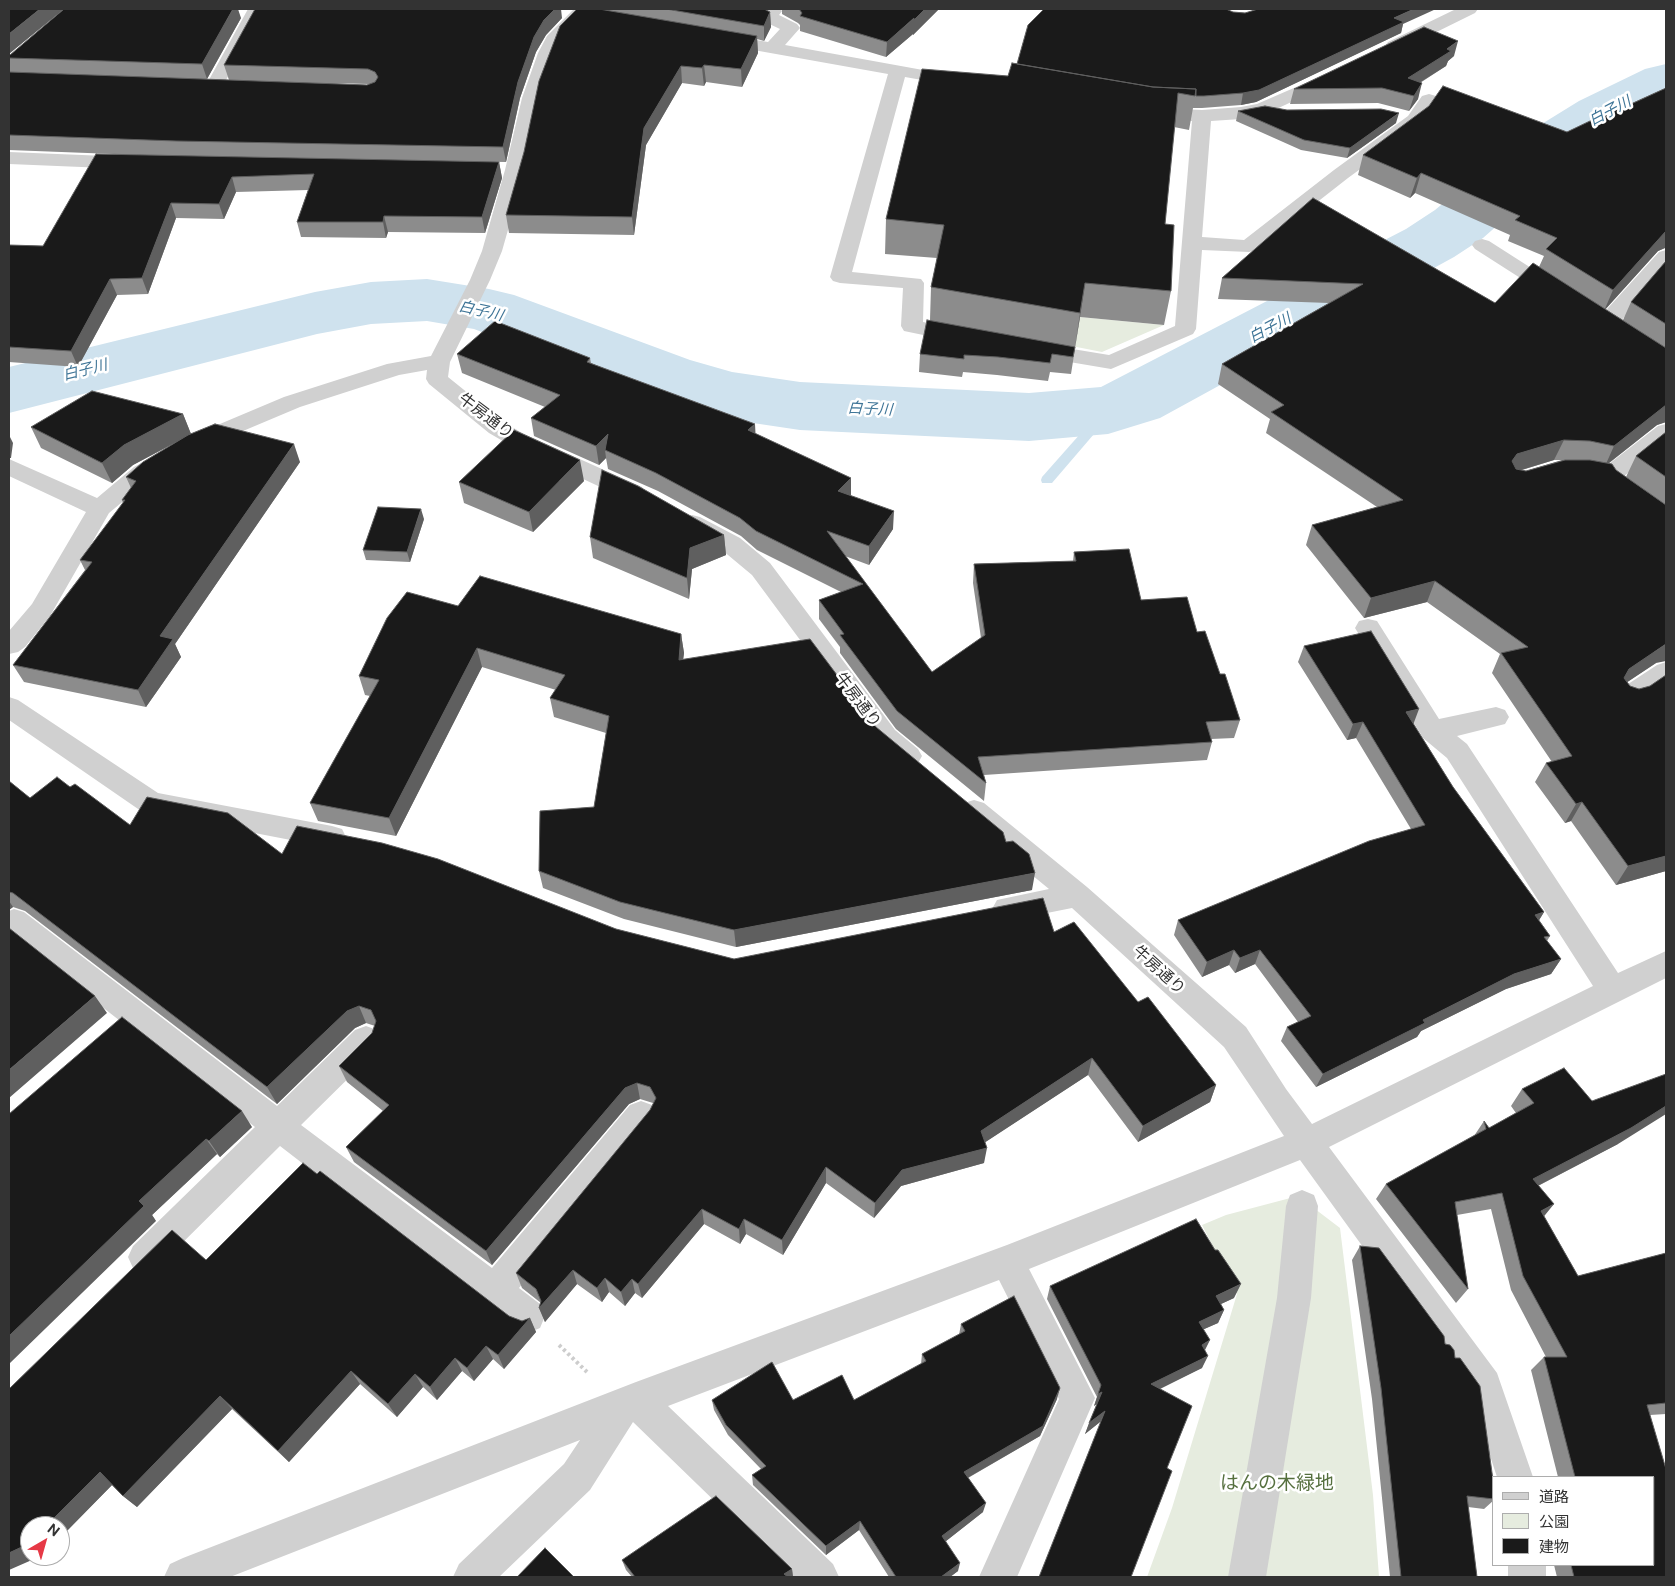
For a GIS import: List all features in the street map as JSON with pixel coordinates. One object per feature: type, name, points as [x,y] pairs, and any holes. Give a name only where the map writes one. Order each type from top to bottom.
[{"type":"street","points":[[214,87],[256,9]]},
{"type":"street","points":[[1382,52],[1469,9]]},
{"type":"street","points":[[772,48],[791,28],[767,16],[773,11]]},
{"type":"street","points":[[9,645],[16,640],[42,610],[100,508],[142,472],[186,447],[292,402],[395,368],[439,362],[480,280],[492,251],[516,170],[531,98],[547,53],[553,40],[579,13]]},
{"type":"street","points":[[704,36],[974,84]]},
{"type":"street","points":[[898,72],[840,277],[914,283],[912,326],[985,340]]},
{"type":"street","points":[[1140,112],[1202,116],[1241,113],[1263,108],[1338,73]]},
{"type":"street","points":[[194,86],[234,88]]},
{"type":"street","points":[[1191,243],[1249,246],[1429,100]]},
{"type":"street","points":[[1263,108],[1295,112]]},
{"type":"street","points":[[1021,347],[1111,362],[1186,329],[1202,116]]},
{"type":"street","points":[[9,158],[144,163]]},
{"type":"street","points":[[496,170],[516,170]]},
{"type":"street","points":[[1482,245],[1598,319],[1666,256]]},
{"type":"street","name":"牛房通り","points":[[439,362],[437,379],[497,428],[516,439],[665,508],[731,544],[761,569],[886,737],[930,774]]},
{"type":"street","points":[[1612,477],[1613,473],[1666,432]]},
{"type":"street","points":[[9,467],[78,500],[100,508]]},
{"type":"street","points":[[1589,473],[1612,477]]},
{"type":"street","points":[[1612,477],[1615,483],[1666,520]]},
{"type":"street","points":[[1368,628],[1432,731],[1457,752],[1613,991]]},
{"type":"street","points":[[1628,697],[1666,672]]},
{"type":"street","points":[[9,707],[151,803],[354,841]]},
{"type":"street","points":[[1432,731],[1496,716]]},
{"type":"street","name":"牛房通り","points":[[959,798],[1077,895],[1235,1037],[1275,1099],[1486,1385],[1515,1476]]},
{"type":"street","points":[[986,913],[1077,895]]},
{"type":"street","points":[[9,925],[14,921],[122,1022],[278,1126],[528,1316]]},
{"type":"street","points":[[183,1577],[629,1403],[1008,1261],[1307,1142],[1666,964]]},
{"type":"street","points":[[122,1279],[367,1039]]},
{"type":"street","points":[[495,1291],[641,1115]]},
{"type":"street","points":[[1246,1577],[1294,1298],[1302,1206]]},
{"type":"street","points":[[998,1577],[1077,1398],[1008,1261]]},
{"type":"street","points":[[472,1577],[577,1477],[629,1403]]},
{"type":"street","points":[[629,1403],[820,1577]]},
{"type":"path","points":[[528,1316],[629,1403]]},
{"type":"green space","points":[[933,303],[1164,325],[1102,352],[930,318]]},
{"type":"green space","name":"はんの木緑地","points":[[1298,1196],[1340,1228],[1373,1495],[1379,1577],[1147,1577],[1172,1508],[1237,1294],[1202,1225],[1226,1215]]},
{"type":"building","points":[[9,9],[40,9],[9,34]]},
{"type":"building","points":[[64,9],[233,9],[202,64],[9,58],[9,55]]},
{"type":"building","points":[[255,9],[555,9],[544,20],[534,37],[518,82],[503,147],[176,141],[9,135],[9,72],[367,85],[375,82],[378,77],[375,72],[368,69],[224,65]]},
{"type":"building","points":[[577,9],[599,9],[757,36],[741,69],[704,65],[702,68],[681,66],[644,128],[632,217],[506,215],[524,152],[539,81],[560,26]]},
{"type":"building","points":[[666,9],[764,9],[770,12],[764,26]]},
{"type":"building","points":[[799,9],[925,9],[887,42],[800,16],[802,13]]},
{"type":"building","points":[[1044,9],[1226,9],[1245,13],[1258,9],[1414,9],[1394,18],[1404,22],[1259,90],[1196,96],[1196,89],[1153,87],[1017,64],[1028,25]]},
{"type":"building","points":[[1424,27],[1458,41],[1447,49],[1451,51],[1408,78],[1422,83],[1414,96],[1382,88],[1294,89]]},
{"type":"building","points":[[1012,63],[1153,87],[1196,89],[1195,96],[1178,93],[1165,224],[1174,225],[1171,291],[1085,283],[1080,313],[931,287],[944,225],[886,219],[922,69],[1008,76]]},
{"type":"building","points":[[1443,86],[1567,132],[1615,109],[1618,110],[1666,88],[1666,231],[1613,290],[1546,249],[1557,238],[1515,220],[1520,216],[1421,173],[1417,178],[1363,155],[1429,106]]},
{"type":"building","points":[[1265,106],[1287,110],[1381,109],[1399,113],[1350,148],[1304,140],[1238,111]]},
{"type":"building","points":[[96,154],[499,162],[482,217],[384,216],[383,222],[297,222],[314,174],[232,177],[219,204],[171,203],[142,278],[110,279],[71,351],[9,347],[9,245],[43,246]]},
{"type":"building","points":[[1313,198],[1495,303],[1533,263],[1666,348],[1666,405],[1614,446],[1590,441],[1564,440],[1517,454],[1512,461],[1516,469],[1526,471],[1565,460],[1590,460],[1612,464],[1616,470],[1666,505],[1666,644],[1629,669],[1624,678],[1630,686],[1639,689],[1650,686],[1666,675],[1666,856],[1628,866],[1582,802],[1576,804],[1546,763],[1572,756],[1501,653],[1528,647],[1435,581],[1371,598],[1312,525],[1403,500],[1271,412],[1284,405],[1222,364],[1363,284],[1222,278]]},
{"type":"building","points":[[1666,261],[1666,324],[1631,302]]},
{"type":"building","points":[[927,320],[1075,347],[1073,357],[1052,354],[1050,363],[998,357],[964,355],[964,359],[920,354]]},
{"type":"building","points":[[495,321],[590,358],[587,362],[755,424],[748,430],[851,478],[838,491],[894,511],[869,546],[827,531],[932,672],[985,635],[974,564],[1076,561],[1074,552],[1129,549],[1141,600],[1187,597],[1197,632],[1205,631],[1220,674],[1225,674],[1240,720],[1206,722],[1212,742],[978,757],[986,783],[897,711],[840,635],[844,634],[819,600],[863,584],[756,531],[740,518],[656,473],[605,450],[608,434],[596,446],[531,418],[560,395],[457,354]]},
{"type":"building","points":[[92,391],[183,414],[124,445],[102,463],[31,427]]},
{"type":"building","points":[[215,424],[294,444],[160,636],[173,639],[138,690],[13,665],[92,562],[80,560],[125,500],[122,500],[136,481],[126,477],[143,462],[188,435]]},
{"type":"building","points":[[514,430],[580,460],[529,512],[459,482]]},
{"type":"building","points":[[1666,432],[1666,477],[1636,456]]},
{"type":"building","points":[[602,470],[638,486],[724,535],[690,548],[687,578],[590,537]]},
{"type":"building","points":[[378,507],[421,509],[407,552],[363,550]]},
{"type":"building","points":[[480,576],[681,634],[679,660],[810,639],[876,727],[1003,832],[1006,842],[1013,841],[1029,854],[1035,873],[734,930],[620,902],[539,871],[540,811],[594,807],[609,716],[550,698],[565,675],[477,648],[389,818],[310,803],[379,680],[359,676],[387,618],[407,592],[458,606]]},
{"type":"building","points":[[1371,631],[1419,709],[1406,712],[1453,787],[1544,912],[1535,915],[1550,936],[1544,937],[1561,959],[1514,974],[1423,1020],[1425,1023],[1323,1074],[1287,1027],[1311,1016],[1260,950],[1240,958],[1234,950],[1207,962],[1178,920],[1369,841],[1425,825],[1363,722],[1353,724],[1304,646]]},
{"type":"building","points":[[57,777],[70,787],[75,784],[130,825],[147,797],[228,813],[282,854],[297,826],[382,843],[438,859],[616,929],[734,959],[1043,898],[1054,932],[1074,922],[1138,1002],[1148,997],[1216,1085],[1143,1126],[1092,1058],[981,1131],[987,1148],[902,1170],[875,1203],[826,1167],[782,1240],[744,1219],[739,1229],[702,1209],[638,1284],[632,1279],[621,1292],[605,1278],[597,1288],[573,1270],[539,1308],[541,1301],[536,1289],[516,1273],[650,1110],[656,1098],[650,1087],[637,1083],[625,1088],[486,1251],[346,1147],[389,1105],[339,1066],[372,1033],[376,1021],[371,1010],[359,1006],[347,1011],[267,1087],[13,893],[9,892],[9,781],[30,798]]},
{"type":"building","points":[[9,928],[95,996],[9,1070]]},
{"type":"building","points":[[122,1017],[242,1111],[209,1141],[206,1139],[139,1201],[144,1206],[9,1336],[9,1114]]},
{"type":"building","points":[[1564,1068],[1592,1101],[1666,1074],[1666,1106],[1631,1128],[1533,1179],[1554,1204],[1541,1211],[1578,1276],[1666,1253],[1666,1403],[1647,1405],[1666,1469],[1666,1577],[1574,1577],[1571,1566],[1655,1566],[1655,1476],[1575,1476],[1544,1357],[1567,1357],[1523,1276],[1502,1193],[1455,1202],[1468,1289],[1386,1184],[1486,1129],[1484,1121],[1489,1128],[1534,1103],[1522,1089]]},
{"type":"building","points":[[303,1163],[317,1174],[320,1171],[509,1316],[522,1321],[530,1318],[498,1355],[486,1346],[467,1368],[455,1358],[430,1387],[415,1374],[388,1404],[351,1371],[278,1451],[220,1396],[123,1496],[100,1472],[56,1516],[20,1516],[20,1548],[9,1553],[9,1389],[172,1230],[206,1260]]},
{"type":"building","points":[[1196,1219],[1215,1250],[1218,1250],[1241,1284],[1216,1296],[1224,1310],[1199,1322],[1210,1340],[1202,1345],[1208,1356],[1151,1384],[1192,1406],[1167,1468],[1172,1471],[1131,1577],[1039,1577],[1105,1411],[1089,1423],[1102,1392],[1098,1394],[1101,1385],[1050,1286]]},
{"type":"building","points":[[1360,1246],[1379,1248],[1444,1336],[1445,1344],[1450,1345],[1454,1350],[1455,1358],[1460,1358],[1480,1386],[1492,1476],[1492,1499],[1467,1496],[1477,1577],[1401,1577],[1381,1388]]},
{"type":"building","points":[[1014,1296],[1060,1388],[1043,1426],[964,1472],[986,1503],[942,1536],[960,1563],[941,1577],[896,1577],[860,1521],[826,1546],[752,1475],[766,1466],[726,1425],[712,1400],[772,1362],[793,1400],[842,1375],[854,1400],[926,1361],[922,1354],[965,1331],[961,1324]]},
{"type":"building","points":[[716,1496],[792,1569],[784,1574],[788,1577],[635,1577],[622,1560]]},
{"type":"building","points":[[545,1548],[574,1577],[517,1577]]},
{"type":"waterway","name":"白子川","points":[[9,390],[315,313],[371,303],[427,300],[489,310],[664,376],[726,395],[800,406],[1029,417],[1108,410],[1134,401],[1430,243],[1459,224],[1554,143],[1601,114],[1666,82]]},
{"type":"waterway","points":[[1047,480],[1108,410]]}]
